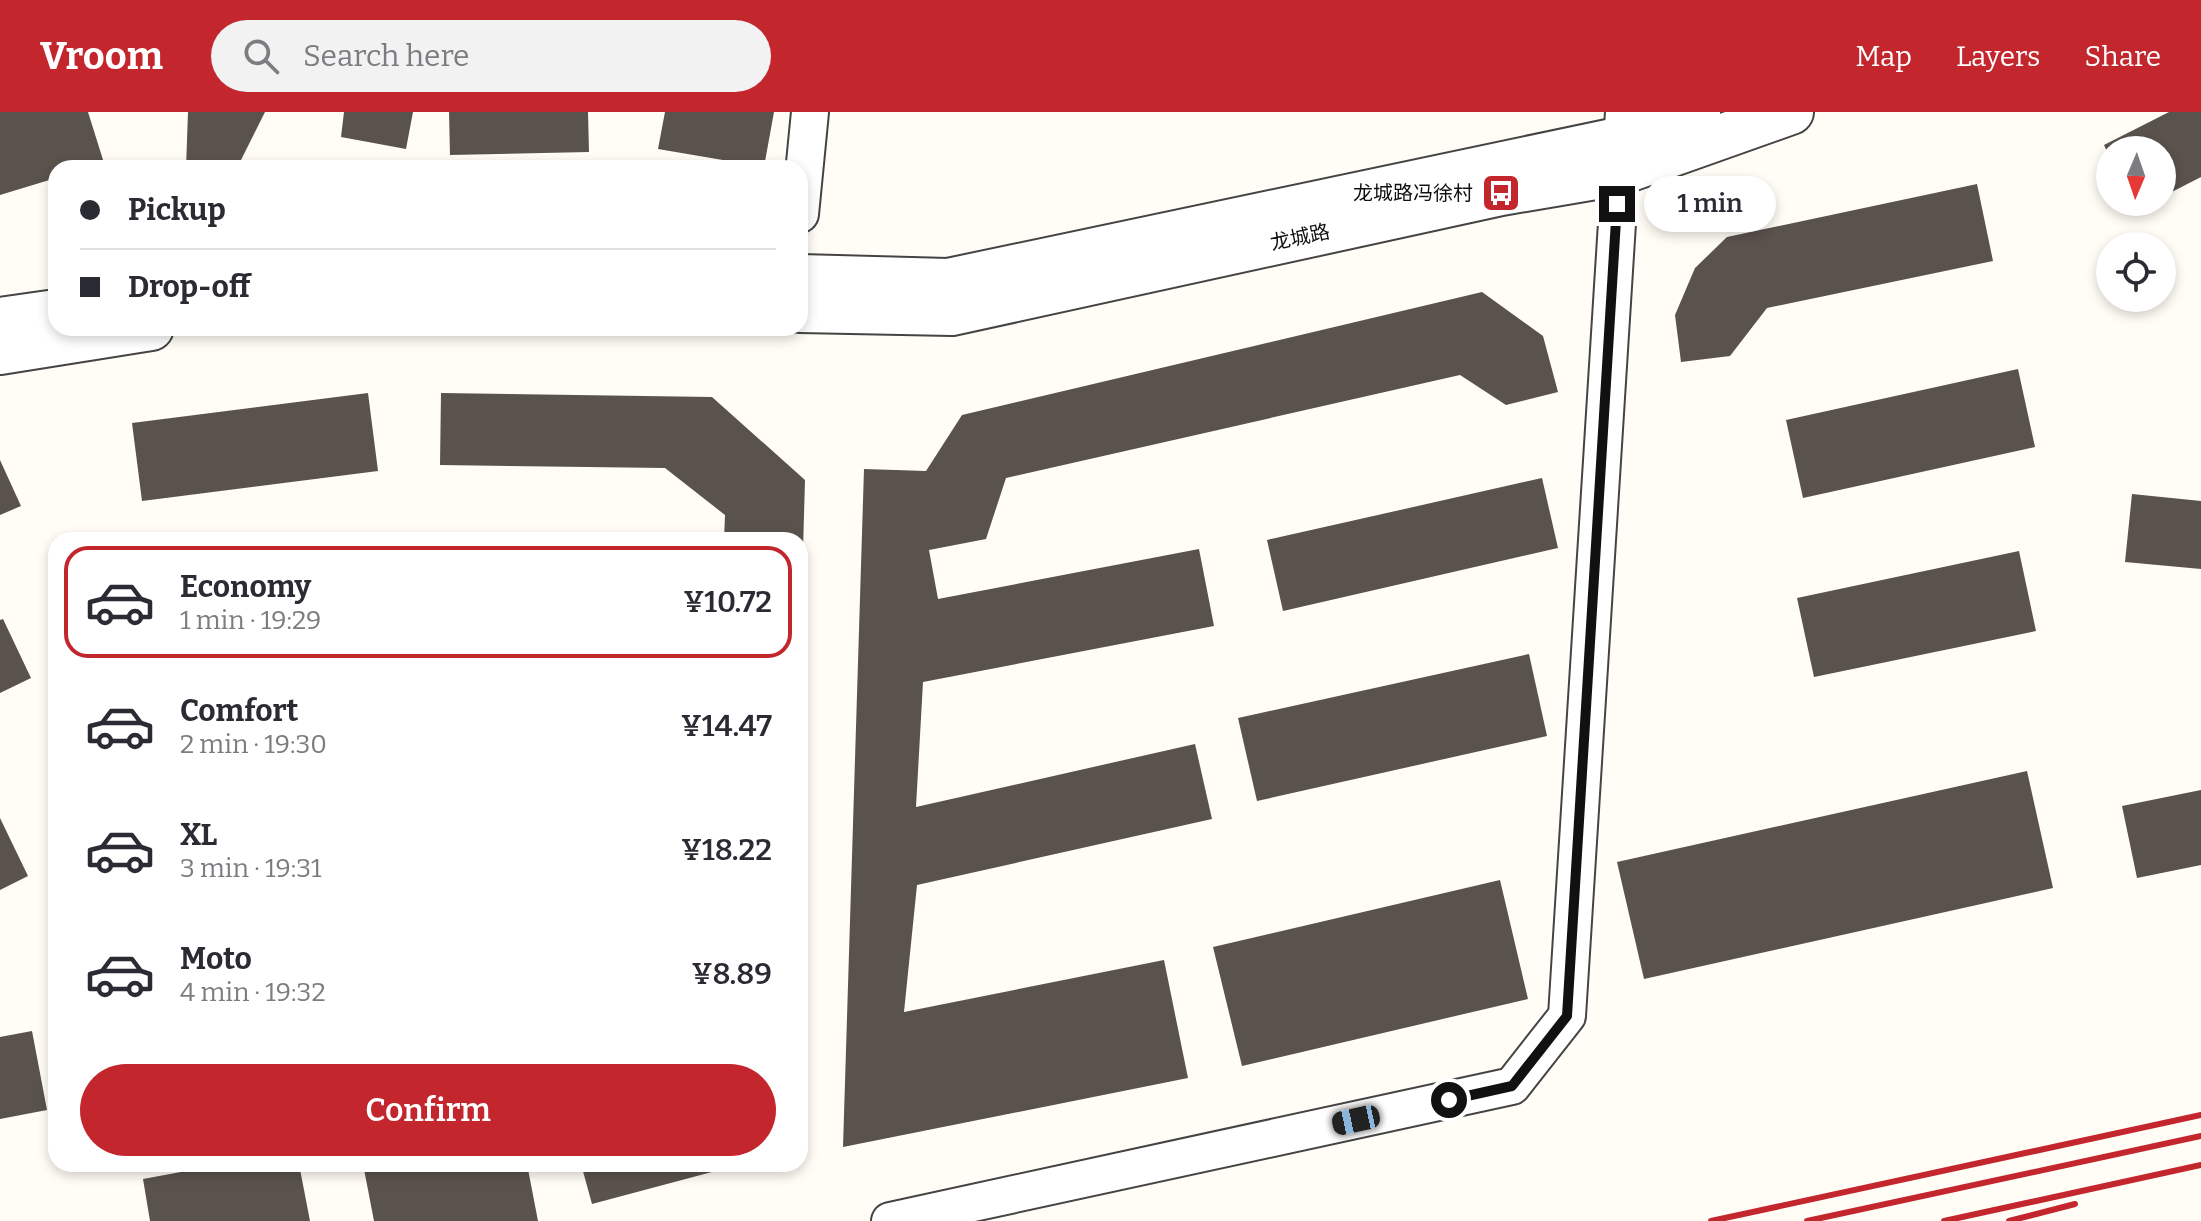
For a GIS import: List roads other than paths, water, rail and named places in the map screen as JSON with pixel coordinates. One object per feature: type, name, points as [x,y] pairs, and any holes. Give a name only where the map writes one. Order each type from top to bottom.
[{"type":"street","points":[[805,160],[810,112]]},
{"type":"street","name":"龙城路","points":[[808,310],[952,313],[1501,193],[1698,112]]},
{"type":"street","name":"龙城路","points":[[808,277],[948,281],[1622,141],[1791,112]]},
{"type":"street","points":[[890,1221],[1512,1086],[1567,1016],[1622,141]]},
{"type":"street","points":[[0,320],[48,313]]},
{"type":"street","points":[[0,352],[101,336]]},
{"type":"railway","points":[[1711,1221],[2201,1115]]},
{"type":"railway","points":[[1807,1221],[2201,1136]]},
{"type":"railway","points":[[1944,1221],[2201,1165]]},
{"type":"railway","points":[[2009,1221],[2075,1204]]},
{"type":"place","name":"龙城路冯徐村","points":[[1501,193]]}]
